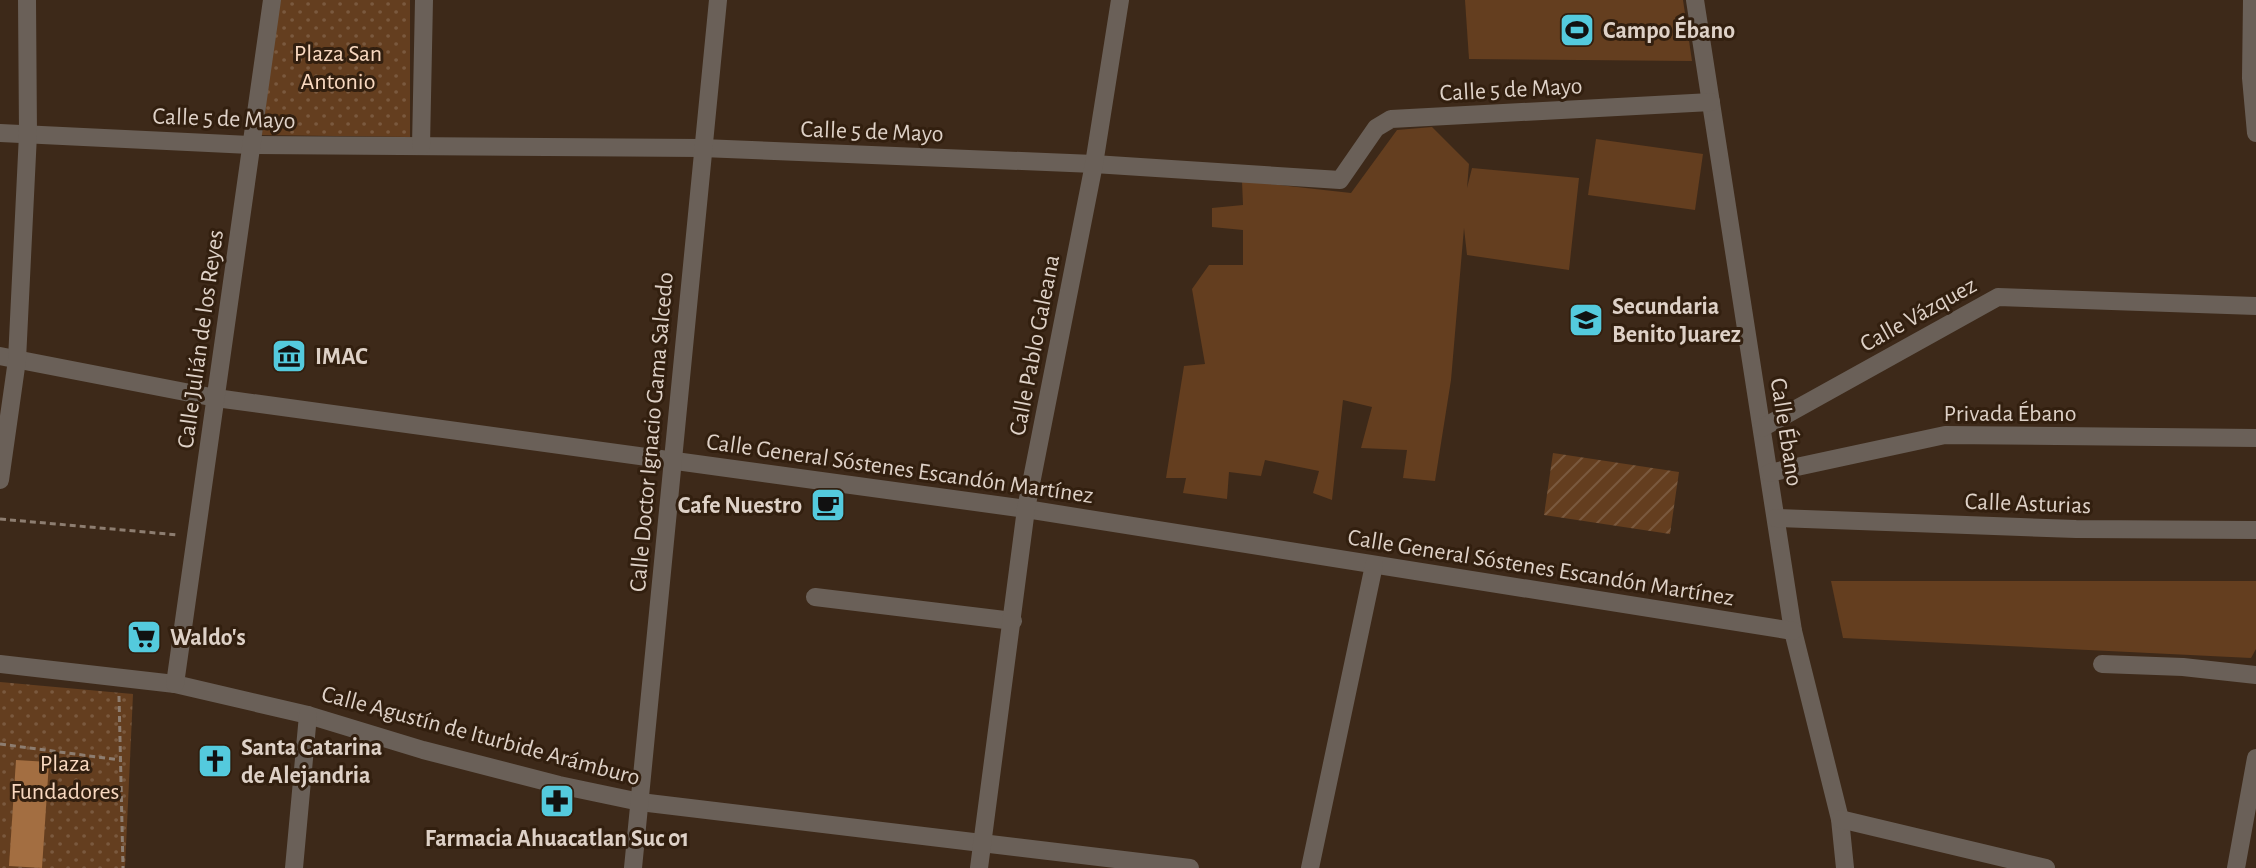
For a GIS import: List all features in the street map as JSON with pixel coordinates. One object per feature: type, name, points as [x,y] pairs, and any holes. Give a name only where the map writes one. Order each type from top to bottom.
[{"type":"street","points":[[0,480],[28,134],[27,0]]},
{"type":"street","name":"Calle Julián de los Reyes","points":[[175,684],[272,0]]},
{"type":"street","points":[[421,146],[424,0]]},
{"type":"street","name":"Calle Doctor Ignacio Gama Salcedo","points":[[633,868],[718,0]]},
{"type":"street","name":"Calle Pablo Galeana","points":[[979,868],[1026,509],[1094,164],[1120,0]]},
{"type":"street","name":"Calle Ébano","points":[[1695,0],[1793,631],[1840,819],[1845,868]]},
{"type":"street","points":[[2252,0],[2256,133]]},
{"type":"street","name":"Calle 5 de Mayo","points":[[0,133],[250,145],[702,148],[1094,164],[1340,180],[1376,128],[1391,119],[1711,102]]},
{"type":"street","name":"Calle Vázquez","points":[[1762,428],[1998,297],[2256,306]]},
{"type":"street","name":"Calle General Sóstenes Escandón Martínez","points":[[9,358],[216,398],[1026,509],[1793,631]]},
{"type":"street","name":"Privada Ébano","points":[[1769,473],[1945,435],[2256,438]]},
{"type":"street","name":"Calle Asturias","points":[[1776,518],[2076,529],[2256,530]]},
{"type":"street","points":[[1310,868],[1374,565]]},
{"type":"street","points":[[815,597],[1013,621]]},
{"type":"street","name":"Calle Agustín de Iturbide Arámburo","points":[[0,664],[175,684],[308,715],[453,758],[640,802],[1190,868]]},
{"type":"street","points":[[2102,664],[2196,668],[2256,675]]},
{"type":"street","points":[[294,868],[308,715]]},
{"type":"street","points":[[2236,868],[2256,758]]},
{"type":"street","points":[[1840,819],[2046,868]]},
{"type":"path","points":[[0,519],[196,536]]},
{"type":"path","points":[[118,677],[123,868]]},
{"type":"path","points":[[0,744],[120,760]]},
{"type":"green space","name":"Plaza San Antonio","points":[[279,0],[410,0],[410,137],[259,135]]},
{"type":"green space","name":"Campo Ébano","points":[[1465,0],[1683,0],[1692,61],[1469,59]]},
{"type":"green space","points":[[1432,127],[1469,164],[1467,188],[1472,168],[1579,178],[1569,270],[1467,255],[1464,228],[1451,380],[1435,481],[1403,478],[1407,450],[1361,448],[1372,407],[1343,400],[1332,500],[1313,493],[1319,471],[1265,460],[1261,476],[1229,472],[1227,499],[1183,493],[1186,478],[1166,478],[1184,366],[1205,364],[1192,289],[1209,265],[1243,265],[1243,230],[1212,227],[1212,208],[1243,205],[1242,181],[1351,193],[1397,130]]},
{"type":"green space","points":[[1596,139],[1703,154],[1695,210],[1588,195]]},
{"type":"green space","points":[[1553,453],[1679,472],[1670,534],[1544,515]]},
{"type":"green space","points":[[1831,581],[2256,581],[2256,649],[2251,658],[1843,638]]},
{"type":"green space","name":"Plaza Fundadores","points":[[0,682],[133,694],[125,868],[0,868]]},
{"type":"shaded area","points":[[16,760],[49,762],[42,868],[9,866]]},
{"type":"place","name":"Campo Ébano","points":[[1577,30]]},
{"type":"place","name":"Secundaria Benito Juarez","points":[[1586,320]]},
{"type":"place","name":"IMAC","points":[[289,356]]},
{"type":"place","name":"Cafe Nuestro","points":[[828,505]]},
{"type":"place","name":"Waldo's","points":[[144,637]]},
{"type":"place","name":"Santa Catarina de Alejandria","points":[[215,761]]},
{"type":"place","name":"Farmacia Ahuacatlan Suc 01","points":[[557,801]]}]
